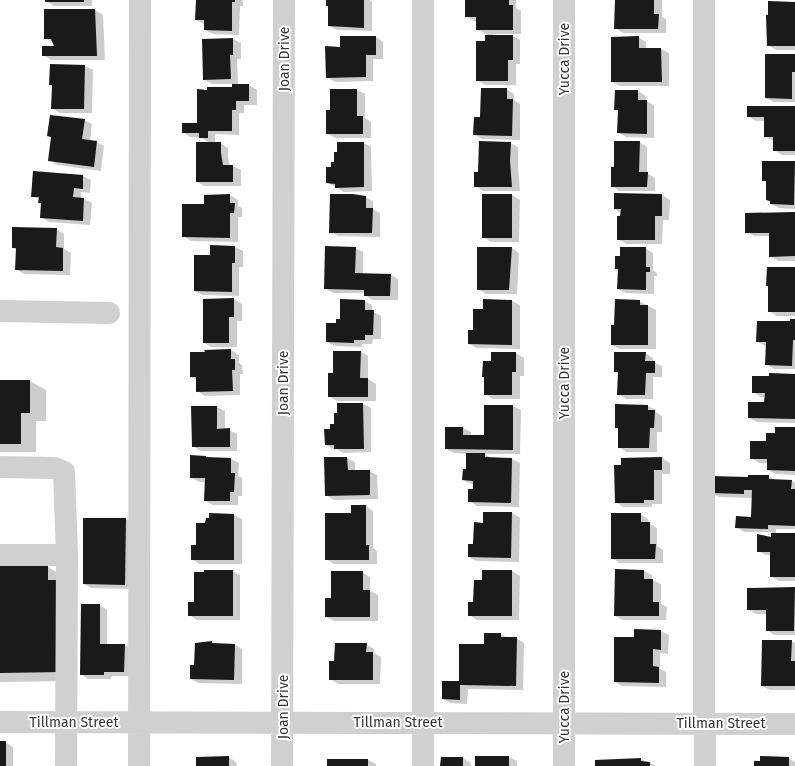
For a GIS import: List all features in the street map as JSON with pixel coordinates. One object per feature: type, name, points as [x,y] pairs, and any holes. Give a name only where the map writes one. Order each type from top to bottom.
[{"type":"street","points":[[139,766],[140,0]]},
{"type":"street","name":"Joan Drive","points":[[282,766],[284,0]]},
{"type":"street","points":[[423,0],[423,766]]},
{"type":"street","name":"Yucca Drive","points":[[564,0],[564,766]]},
{"type":"street","points":[[704,0],[705,766]]},
{"type":"street","points":[[0,311],[109,313]]},
{"type":"street","points":[[0,467],[54,468],[64,472],[67,555],[66,766]]},
{"type":"street","points":[[0,555],[67,555]]},
{"type":"street","name":"Tillman Street","points":[[0,722],[795,724]]},
{"type":"building","points":[[45,0],[84,0],[84,2],[45,2]]},
{"type":"building","points":[[196,0],[235,0],[235,2],[232,2],[232,31],[204,30],[204,20],[195,20]]},
{"type":"building","points":[[326,0],[364,0],[364,28],[328,26],[328,6],[326,6]]},
{"type":"building","points":[[465,0],[509,0],[509,5],[513,5],[513,30],[476,30],[476,17],[465,17]]},
{"type":"building","points":[[615,0],[654,0],[654,14],[659,14],[658,29],[614,29]]},
{"type":"building","points":[[768,1],[795,2],[795,46],[767,46],[766,15],[768,15]]},
{"type":"building","points":[[44,9],[95,9],[97,56],[42,56],[42,46],[54,46],[51,39],[44,39]]},
{"type":"building","points":[[485,35],[513,35],[513,60],[508,60],[508,81],[476,81],[476,41],[485,41]]},
{"type":"building","points":[[340,36],[376,36],[376,55],[366,55],[366,77],[326,78],[325,46],[340,47]]},
{"type":"building","points":[[639,36],[639,48],[661,48],[662,82],[611,82],[611,37]]},
{"type":"building","points":[[233,38],[233,55],[230,55],[231,79],[203,80],[202,39]]},
{"type":"building","points":[[765,54],[795,54],[795,72],[792,72],[792,99],[765,98]]},
{"type":"building","points":[[50,64],[85,65],[84,109],[51,109],[52,85],[49,85]]},
{"type":"building","points":[[232,84],[249,84],[249,101],[236,101],[236,110],[232,110],[232,131],[208,131],[208,138],[199,138],[199,133],[182,133],[182,123],[197,123],[197,89],[207,90],[207,87],[232,87]]},
{"type":"building","points":[[481,88],[507,88],[507,99],[513,99],[512,136],[473,135],[474,117],[480,117]]},
{"type":"building","points":[[330,89],[357,89],[357,116],[363,116],[363,134],[326,134],[326,110],[330,110]]},
{"type":"building","points":[[615,90],[638,90],[638,100],[647,100],[647,134],[617,133],[618,110],[614,110]]},
{"type":"building","points":[[747,106],[795,106],[795,151],[773,151],[773,137],[764,137],[764,117],[747,117]]},
{"type":"building","points":[[50,115],[85,119],[82,139],[97,141],[94,167],[48,161],[51,137],[47,136]]},
{"type":"building","points":[[479,141],[511,142],[510,161],[512,187],[474,187],[474,172],[478,172]]},
{"type":"building","points":[[614,141],[640,141],[639,172],[648,172],[647,187],[611,187],[611,167],[614,167]]},
{"type":"building","points":[[196,142],[221,142],[223,165],[233,165],[233,182],[196,182]]},
{"type":"building","points":[[337,142],[364,142],[364,187],[335,188],[335,184],[326,183],[326,167],[331,167],[331,162],[334,162],[334,152],[337,152]]},
{"type":"building","points":[[762,161],[795,161],[794,205],[770,204],[770,201],[766,200],[766,181],[762,181]]},
{"type":"building","points":[[33,171],[83,175],[83,189],[74,188],[73,197],[84,198],[83,221],[40,218],[41,203],[38,203],[39,197],[31,197]]},
{"type":"building","points":[[614,193],[662,194],[662,216],[655,216],[655,240],[617,240],[617,216],[620,216],[621,209],[614,209]]},
{"type":"building","points":[[230,194],[230,203],[235,203],[234,213],[230,213],[230,238],[182,237],[182,204],[204,204],[204,195]]},
{"type":"building","points":[[330,194],[353,194],[366,196],[366,208],[373,208],[372,233],[329,233]]},
{"type":"building","points":[[482,194],[512,194],[512,238],[482,238]]},
{"type":"building","points":[[795,212],[795,256],[769,257],[769,233],[745,233],[745,213]]},
{"type":"building","points":[[12,227],[57,228],[56,247],[63,248],[63,271],[15,270],[16,248],[12,248]]},
{"type":"building","points":[[210,245],[235,246],[235,263],[232,263],[232,292],[194,291],[194,255],[210,255]]},
{"type":"building","points":[[325,246],[356,247],[355,273],[391,274],[390,296],[364,296],[364,290],[324,289]]},
{"type":"building","points":[[477,247],[512,247],[509,290],[477,290]]},
{"type":"building","points":[[620,247],[646,247],[646,267],[650,267],[650,272],[646,272],[646,290],[617,289],[618,269],[615,269],[615,256],[620,256]]},
{"type":"building","points":[[767,267],[795,267],[795,312],[768,312],[768,286],[766,286]]},
{"type":"building","points":[[234,298],[234,317],[229,317],[229,343],[203,343],[203,299]]},
{"type":"building","points":[[340,299],[365,300],[365,310],[374,310],[373,335],[365,335],[365,340],[354,340],[354,343],[326,342],[326,323],[336,323],[336,319],[340,319]]},
{"type":"building","points":[[483,299],[512,300],[512,345],[468,344],[468,330],[473,330],[473,309],[483,309]]},
{"type":"building","points":[[615,299],[640,300],[640,305],[648,305],[648,345],[611,345],[611,325],[614,325]]},
{"type":"building","points":[[790,319],[795,319],[795,340],[793,340],[792,366],[765,365],[766,342],[756,342],[757,321],[790,321]]},
{"type":"building","points":[[231,349],[231,359],[235,359],[235,370],[232,370],[233,391],[196,392],[196,377],[190,377],[190,352]]},
{"type":"building","points":[[333,351],[361,351],[360,378],[368,378],[368,397],[328,397],[328,373],[333,373]]},
{"type":"building","points":[[491,352],[516,352],[516,372],[512,372],[512,395],[484,395],[484,377],[482,377],[483,361],[491,361]]},
{"type":"building","points":[[614,352],[646,352],[645,361],[655,361],[655,373],[646,373],[645,395],[617,395],[618,372],[614,372]]},
{"type":"building","points":[[769,373],[795,374],[795,419],[748,418],[748,402],[764,402],[765,393],[752,393],[752,376],[769,376]]},
{"type":"building","points":[[0,380],[30,380],[30,413],[21,413],[21,444],[0,444]]},
{"type":"building","points":[[337,403],[363,403],[364,449],[334,449],[334,445],[325,445],[324,429],[330,429],[330,424],[334,424],[334,413],[337,413]]},
{"type":"building","points":[[615,404],[648,405],[648,410],[655,410],[654,428],[650,428],[649,448],[618,448],[618,428],[615,428]]},
{"type":"building","points":[[484,405],[513,405],[513,450],[445,449],[445,427],[463,427],[463,435],[484,435]]},
{"type":"building","points":[[191,406],[217,406],[217,429],[230,428],[230,447],[192,447]]},
{"type":"building","points":[[775,427],[795,427],[795,471],[767,470],[767,459],[750,459],[750,441],[766,441],[766,433],[775,433]]},
{"type":"building","points":[[466,453],[485,453],[485,457],[512,458],[511,503],[468,502],[468,489],[473,489],[473,481],[462,480],[463,469],[466,469]]},
{"type":"building","points":[[190,455],[231,458],[231,473],[235,473],[234,492],[230,492],[230,501],[204,501],[205,478],[190,478]]},
{"type":"building","points":[[324,457],[347,457],[348,470],[370,470],[370,495],[325,496]]},
{"type":"building","points":[[662,457],[662,470],[654,470],[654,500],[644,500],[644,503],[615,503],[614,465],[621,465],[621,458]]},
{"type":"building","points":[[748,475],[769,475],[769,479],[792,480],[791,489],[795,489],[795,526],[768,525],[768,529],[735,528],[736,516],[751,517],[752,490],[744,490],[744,494],[710,493],[710,476],[748,477]]},
{"type":"building","points":[[351,505],[366,505],[366,545],[369,545],[369,560],[325,560],[325,513],[351,513]]},
{"type":"building","points":[[483,512],[512,512],[511,558],[468,557],[468,544],[473,544],[474,522],[483,523]]},
{"type":"building","points":[[209,513],[234,514],[234,560],[191,560],[191,545],[196,545],[196,523],[205,523],[206,518],[209,518]]},
{"type":"building","points":[[611,513],[641,513],[641,522],[650,522],[650,544],[656,544],[655,559],[611,559]]},
{"type":"building","points":[[83,518],[126,518],[125,585],[83,584]]},
{"type":"building","points":[[771,533],[795,533],[795,577],[770,577],[770,552],[757,552],[757,534],[771,537]]},
{"type":"building","points":[[0,566],[48,566],[48,580],[61,580],[62,672],[0,673]]},
{"type":"building","points":[[615,569],[644,570],[644,579],[653,579],[653,602],[659,602],[659,616],[614,616]]},
{"type":"building","points":[[204,570],[233,570],[233,616],[188,616],[188,602],[194,602],[194,572],[204,572]]},
{"type":"building","points":[[482,570],[512,570],[512,616],[468,616],[468,602],[473,602],[474,580],[482,580]]},
{"type":"building","points":[[331,571],[363,571],[363,590],[370,590],[370,617],[325,617],[325,598],[331,598]]},
{"type":"building","points":[[795,587],[794,631],[766,631],[766,610],[747,610],[747,588]]},
{"type":"building","points":[[81,604],[100,604],[100,644],[125,644],[124,672],[104,672],[104,675],[80,675]]},
{"type":"building","points":[[634,629],[661,630],[661,650],[653,649],[653,666],[659,667],[659,683],[614,682],[614,637],[634,637]]},
{"type":"building","points":[[484,633],[501,633],[501,637],[517,637],[516,686],[460,685],[460,700],[442,699],[442,681],[459,681],[459,644],[484,644]]},
{"type":"building","points":[[762,640],[792,640],[791,661],[795,661],[795,686],[761,686]]},
{"type":"building","points":[[212,641],[212,643],[235,644],[234,680],[190,679],[190,665],[194,665],[195,643]]},
{"type":"building","points":[[335,643],[367,643],[366,652],[373,652],[373,680],[329,680],[329,661],[334,661]]},
{"type":"building","points":[[0,741],[6,741],[6,766],[0,766]]},
{"type":"building","points":[[229,756],[229,766],[196,766],[196,757]]},
{"type":"building","points":[[475,756],[509,756],[509,766],[475,766]]},
{"type":"building","points":[[760,756],[789,757],[789,766],[754,766],[754,761],[760,761]]},
{"type":"building","points":[[441,757],[463,757],[463,766],[440,766]]},
{"type":"building","points":[[641,758],[641,761],[650,762],[650,766],[595,766],[595,760]]},
{"type":"building","points":[[327,759],[368,759],[368,766],[327,766]]}]
